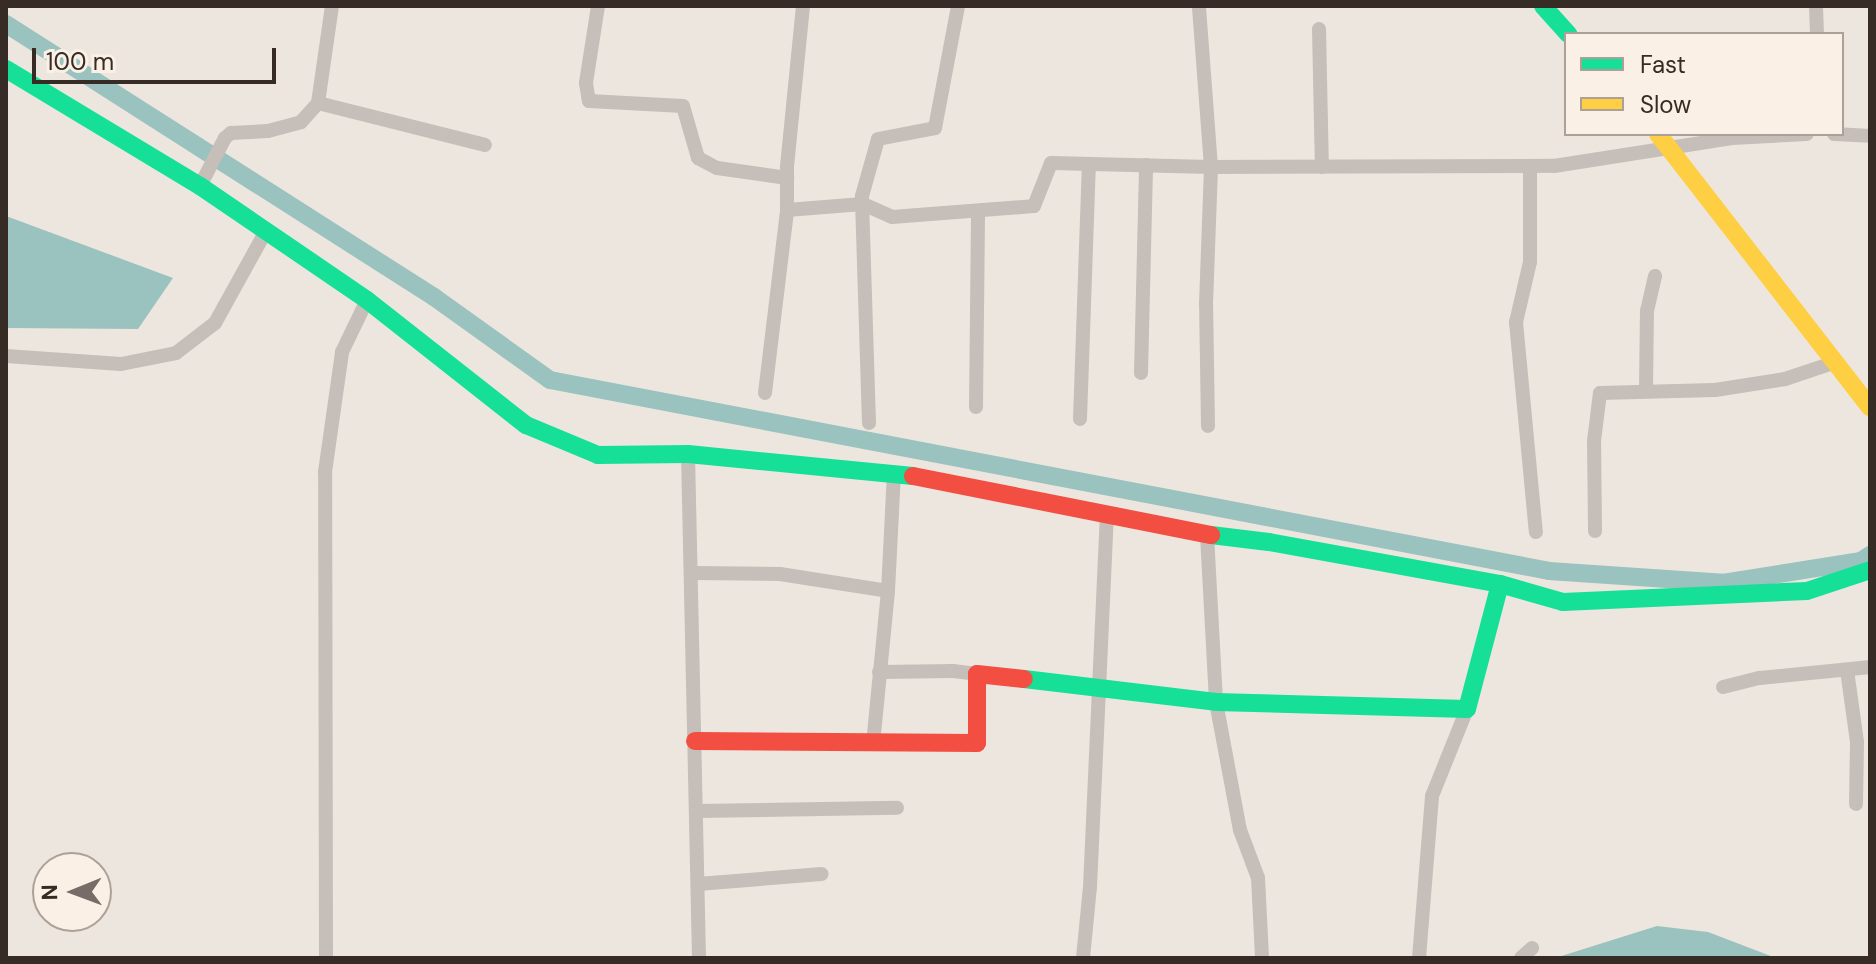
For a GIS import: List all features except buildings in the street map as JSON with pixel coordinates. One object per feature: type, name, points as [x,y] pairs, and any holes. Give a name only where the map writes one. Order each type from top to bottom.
[{"type":"street","points":[[200,186],[231,133],[268,131],[301,122],[318,103],[332,6]]},
{"type":"street","points":[[598,6],[586,83],[589,101],[683,106],[698,158],[717,168],[787,178]]},
{"type":"street","points":[[765,393],[787,210],[787,178],[803,6]]},
{"type":"street","points":[[869,423],[862,196],[878,139],[935,128],[958,6]]},
{"type":"street","points":[[1199,6],[1211,167],[1206,304],[1208,426]]},
{"type":"street","points":[[1543,6],[1566,32]]},
{"type":"street","points":[[1816,6],[1817,32]]},
{"type":"street","points":[[1319,29],[1322,167]]},
{"type":"street","points":[[6,69],[200,186],[367,300],[526,425],[598,455],[688,454],[894,472],[1207,535],[1269,542],[1500,584],[1563,602],[1807,591],[1870,570]]},
{"type":"street","points":[[318,103],[485,145]]},
{"type":"street","points":[[1844,135],[1870,136]]},
{"type":"street","points":[[787,210],[863,204],[892,217],[1034,206],[1051,163],[1211,167],[1530,166],[1663,142],[1770,136]]},
{"type":"street","points":[[1663,142],[1870,407]]},
{"type":"street","points":[[1080,419],[1089,164]]},
{"type":"street","points":[[1141,373],[1146,165]]},
{"type":"street","points":[[1530,166],[1530,262],[1516,322],[1536,532]]},
{"type":"street","points":[[976,407],[978,211]]},
{"type":"street","points":[[6,356],[121,364],[176,353],[215,323],[266,231]]},
{"type":"street","points":[[1646,390],[1647,311],[1655,276]]},
{"type":"street","points":[[326,958],[325,472],[342,352],[367,300]]},
{"type":"street","points":[[1595,531],[1594,441],[1600,393],[1715,390],[1785,379],[1836,362]]},
{"type":"street","points":[[688,454],[693,573],[699,958]]},
{"type":"street","points":[[873,744],[888,591],[894,472]]},
{"type":"street","points":[[1083,958],[1090,887],[1107,513]]},
{"type":"street","points":[[1207,535],[1216,702],[1240,830],[1258,878],[1262,958]]},
{"type":"street","points":[[693,573],[780,574],[888,591]]},
{"type":"street","points":[[1419,958],[1432,796],[1467,709],[1500,584]]},
{"type":"street","points":[[1723,687],[1760,678],[1870,667]]},
{"type":"street","points":[[1847,670],[1857,742],[1856,804]]},
{"type":"street","points":[[879,672],[953,671],[1216,702],[1467,709]]},
{"type":"street","points":[[695,741],[977,743],[977,674]]},
{"type":"street","points":[[697,811],[897,808]]},
{"type":"street","points":[[698,884],[822,874]]},
{"type":"water","points":[[6,216],[173,278],[138,329],[6,328]]},
{"type":"water","points":[[1657,926],[1708,932],[1776,958],[1555,958]]},
{"type":"waterway","points":[[6,24],[434,297],[550,380],[1549,571],[1723,583],[1861,561],[1870,555]]},
{"type":"traffic: fast","points":[[1543,6],[1566,32]]},
{"type":"traffic: fast","points":[[6,69],[200,186],[367,300],[526,425],[598,455],[688,454],[913,476]]},
{"type":"traffic: fast","points":[[1211,535],[1269,542],[1500,584],[1563,602],[1807,591],[1870,570]]},
{"type":"traffic: fast","points":[[1024,679],[1216,702],[1467,709],[1500,584]]},
{"type":"traffic: slow","points":[[1660,136],[1870,407]]},
{"type":"traffic: jam","points":[[913,476],[1211,535]]},
{"type":"traffic: jam","points":[[695,741],[977,743],[977,674],[1024,679]]}]
